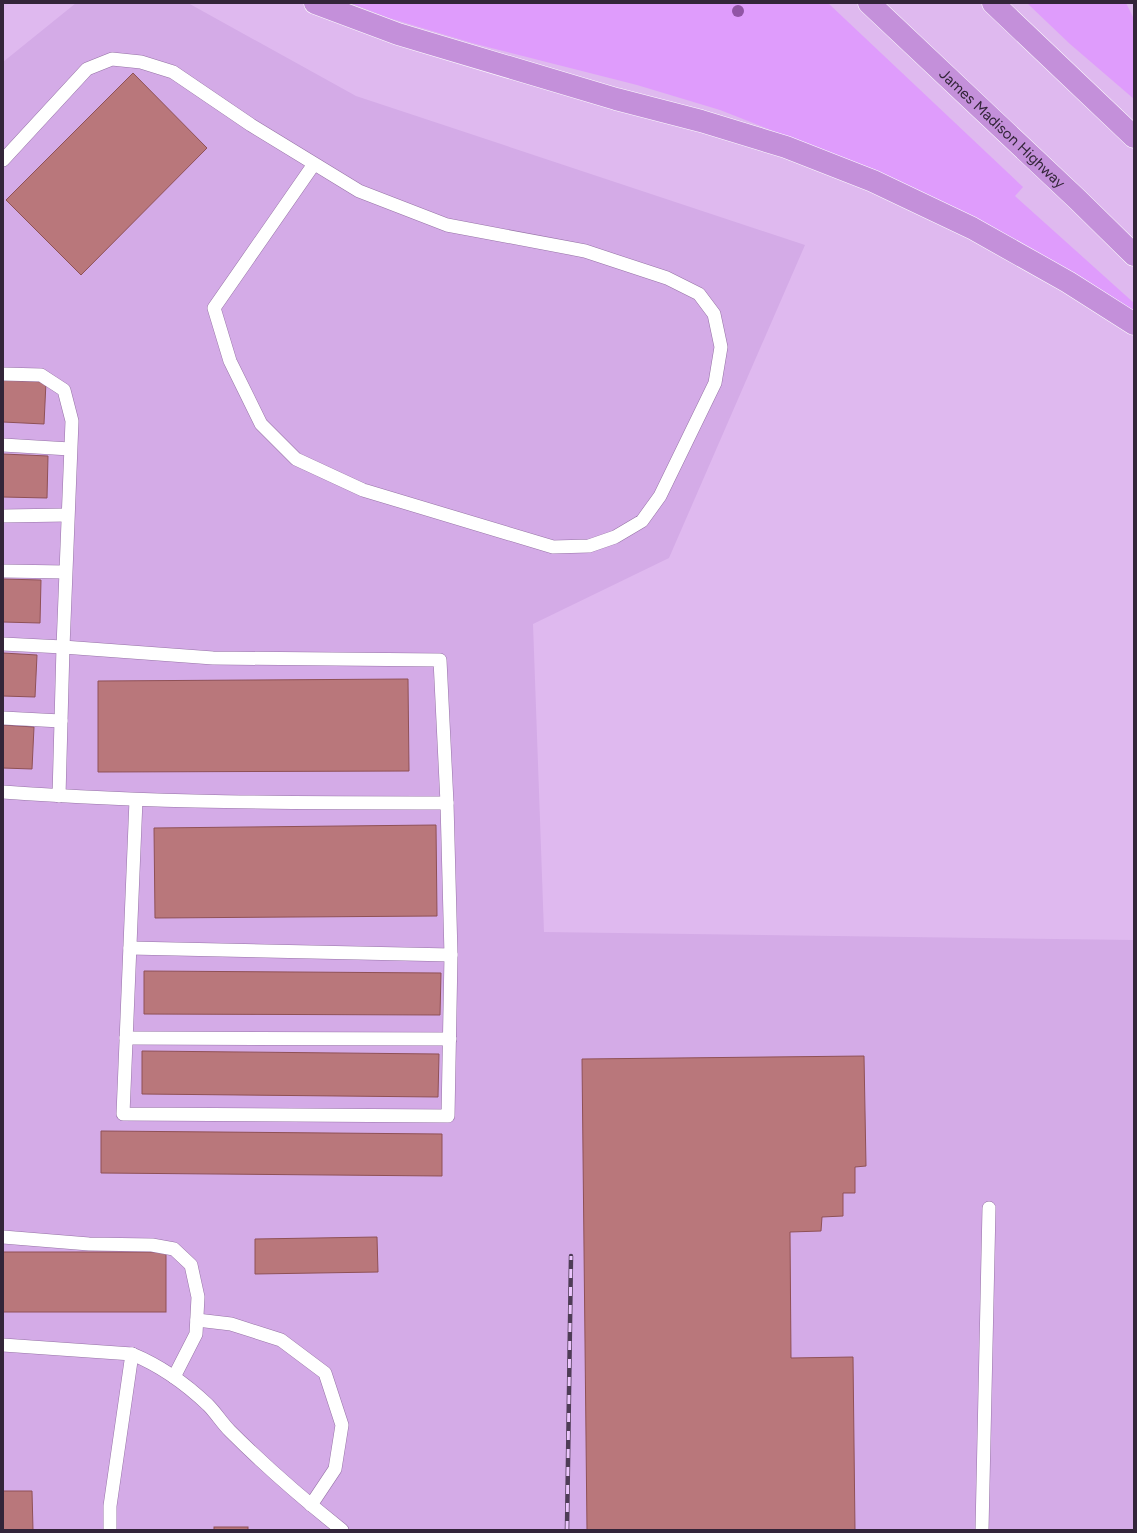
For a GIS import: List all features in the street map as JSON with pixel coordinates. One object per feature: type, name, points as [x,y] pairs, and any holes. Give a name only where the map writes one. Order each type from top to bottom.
[{"type":"highway","points":[[315,3],[398,34],[616,99],[701,121],[793,150],[872,181],[972,228],[1068,282],[1134,324]]},
{"type":"highway","name":"James Madison Highway","points":[[869,3],[1078,200],[1134,255]]},
{"type":"highway","points":[[993,3],[1134,137]]},
{"type":"lane","points":[[3,160],[87,68],[112,59],[141,62],[174,72],[251,125],[359,191],[447,225],[585,251],[667,278],[699,294],[714,314],[722,347],[715,383],[660,496],[642,521],[615,537],[589,546],[553,547],[363,490],[296,459],[261,424],[230,361],[214,308],[314,164]]},
{"type":"lane","points":[[3,374],[41,375],[64,390],[72,421],[65,572],[59,796]]},
{"type":"lane","points":[[3,445],[70,449]]},
{"type":"lane","points":[[3,516],[67,515]]},
{"type":"lane","points":[[3,571],[65,572]]},
{"type":"lane","points":[[3,644],[213,658],[440,660],[447,803],[451,955],[448,1116],[123,1114],[136,800]]},
{"type":"lane","points":[[3,718],[61,721]]},
{"type":"lane","points":[[3,792],[136,800],[313,803],[447,803]]},
{"type":"lane","points":[[130,948],[451,955]]},
{"type":"lane","points":[[126,1038],[450,1039]]},
{"type":"lane","points":[[982,1530],[989,1208]]},
{"type":"lane","points":[[3,1237],[89,1244],[152,1245],[174,1249],[191,1265],[198,1297],[196,1334],[174,1377]]},
{"type":"lane","points":[[197,1320],[231,1324],[281,1340],[325,1372],[342,1425],[335,1469],[311,1505]]},
{"type":"lane","points":[[3,1345],[132,1354],[147,1360],[180,1380],[209,1406],[229,1430],[296,1493],[342,1530]]},
{"type":"lane","points":[[110,1530],[110,1506],[132,1354]]},
{"type":"shaded area","points":[[76,3],[188,3],[356,96],[805,245],[669,558],[533,624],[544,932],[1134,940],[1134,1530],[3,1530],[3,62]]},
{"type":"shaded area","points":[[350,3],[828,3],[1023,187],[1015,196],[1134,303],[1134,317],[804,143],[720,110],[637,85],[472,43],[389,18]]},
{"type":"shaded area","points":[[1027,3],[1126,3],[1134,19],[1134,99],[1070,44]]},
{"type":"building","points":[[133,73],[207,148],[81,275],[6,200]]},
{"type":"building","points":[[3,380],[46,382],[44,424],[3,422]]},
{"type":"building","points":[[3,454],[48,456],[47,498],[3,497]]},
{"type":"building","points":[[3,579],[41,580],[40,623],[3,622]]},
{"type":"building","points":[[3,653],[37,655],[35,697],[3,696]]},
{"type":"building","points":[[408,679],[409,771],[98,772],[98,681]]},
{"type":"building","points":[[3,725],[34,727],[32,769],[3,768]]},
{"type":"building","points":[[436,825],[437,916],[155,918],[154,828]]},
{"type":"building","points":[[144,971],[441,973],[440,1015],[144,1014]]},
{"type":"building","points":[[142,1051],[439,1054],[438,1097],[142,1094]]},
{"type":"building","points":[[864,1056],[866,1166],[855,1167],[855,1193],[843,1193],[843,1216],[822,1217],[821,1231],[790,1232],[791,1358],[853,1357],[855,1530],[587,1530],[582,1059]]},
{"type":"building","points":[[101,1131],[442,1134],[442,1176],[101,1173]]},
{"type":"building","points":[[377,1237],[378,1272],[255,1274],[255,1239]]},
{"type":"building","points":[[3,1252],[166,1252],[166,1312],[3,1312]]},
{"type":"building","points":[[3,1491],[32,1491],[33,1530],[3,1530]]},
{"type":"building","points":[[214,1527],[248,1527],[248,1530],[214,1530]]},
{"type":"railway","points":[[567,1530],[571,1256]]}]
